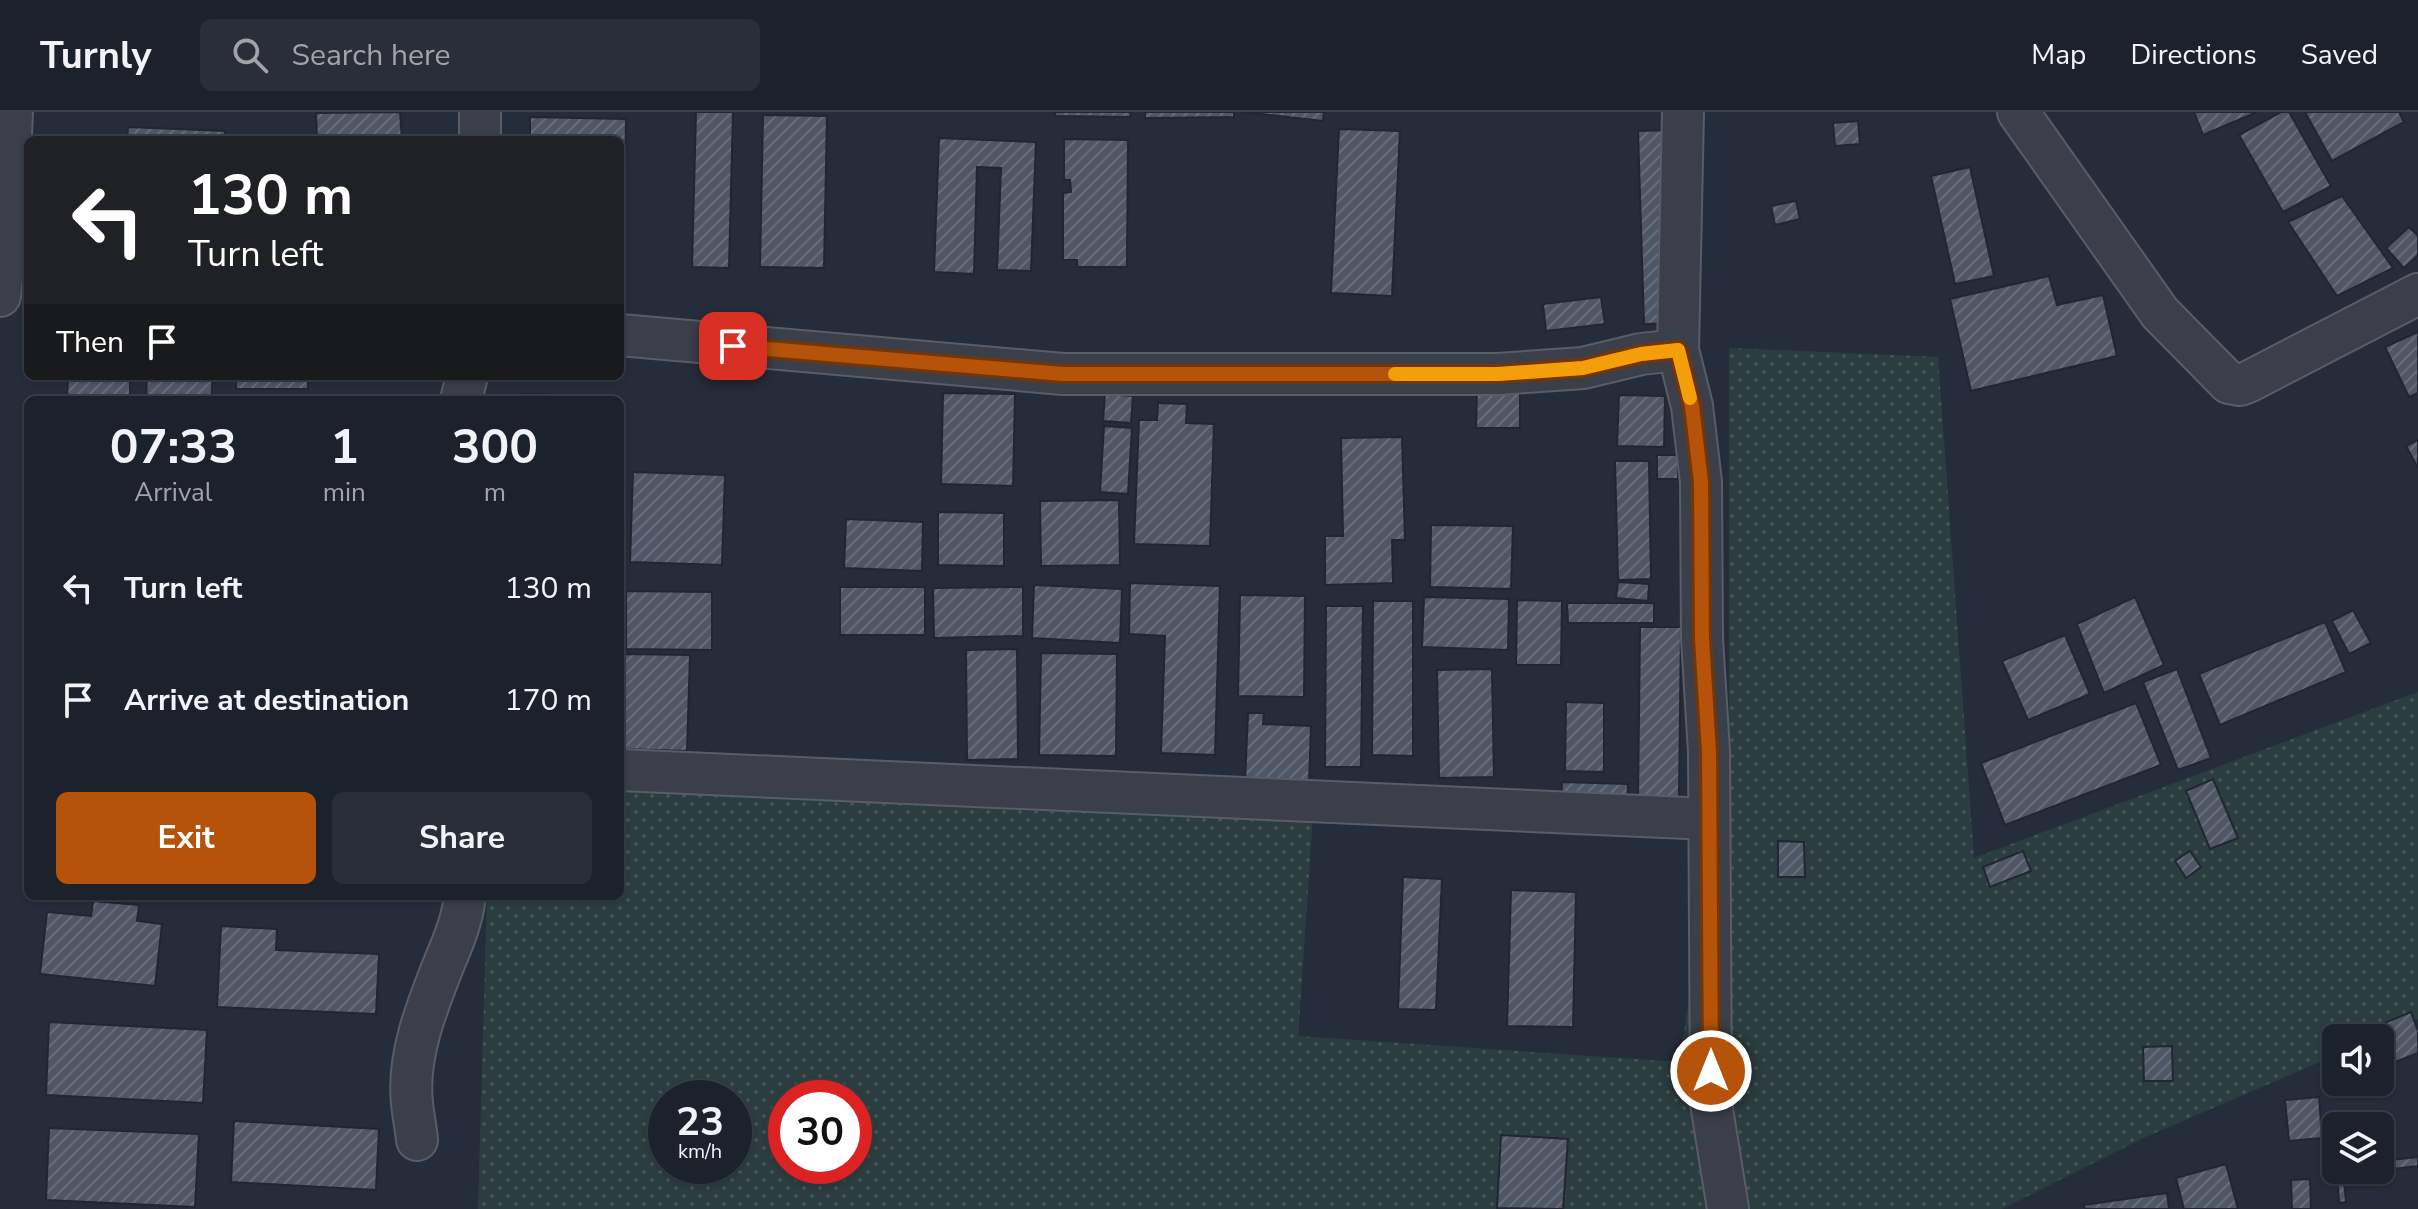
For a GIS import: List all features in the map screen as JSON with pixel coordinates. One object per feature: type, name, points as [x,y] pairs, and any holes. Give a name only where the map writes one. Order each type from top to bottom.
[{"type":"street","points":[[0,296],[6,241],[12,112]]},
{"type":"street","points":[[480,112],[480,136]]},
{"type":"street","points":[[1683,112],[1678,350],[1692,406],[1701,482],[1702,639],[1709,752],[1711,1103],[1728,1209]]},
{"type":"street","points":[[2018,112],[2160,313],[2229,383],[2240,385],[2248,382],[2418,294]]},
{"type":"street","points":[[624,335],[1063,374],[1498,374],[1583,368],[1641,354],[1678,350]]},
{"type":"street","points":[[624,770],[1709,819]]},
{"type":"street","points":[[417,1140],[411,1101],[419,1033],[458,932],[464,900]]},
{"type":"shaded area","points":[[1729,348],[1938,357],[1974,858],[2418,692],[2418,1019],[2394,1029],[2394,1024],[2322,1024],[2322,1061],[2141,1139],[2002,1209],[478,1209],[487,900],[624,900],[624,791],[1313,816],[1298,1036],[1679,1062],[1729,758]]},
{"type":"building","points":[[400,112],[402,136],[317,136],[316,113]]},
{"type":"building","points":[[696,112],[733,112],[729,268],[692,267]]},
{"type":"building","points":[[1055,112],[1131,112],[1130,117],[1055,116]]},
{"type":"building","points":[[1145,112],[1234,112],[1234,117],[1145,118]]},
{"type":"building","points":[[1242,112],[1324,112],[1323,121]]},
{"type":"building","points":[[2194,112],[2257,112],[2203,135]]},
{"type":"building","points":[[2281,112],[2289,112],[2331,186],[2283,212],[2239,135]]},
{"type":"building","points":[[2305,112],[2399,112],[2404,122],[2332,161]]},
{"type":"building","points":[[763,115],[827,116],[824,268],[760,267]]},
{"type":"building","points":[[530,117],[626,119],[625,185],[624,136],[530,136]]},
{"type":"building","points":[[1858,121],[1860,144],[1835,146],[1833,123]]},
{"type":"building","points":[[128,127],[225,131],[225,136],[127,136]]},
{"type":"building","points":[[1339,129],[1400,131],[1392,296],[1331,293]]},
{"type":"building","points":[[1674,130],[1680,323],[1644,324],[1638,131]]},
{"type":"building","points":[[939,138],[1036,142],[1031,271],[997,270],[1001,168],[977,167],[974,274],[934,272]]},
{"type":"building","points":[[1064,139],[1128,140],[1127,267],[1077,267],[1077,260],[1063,260],[1063,193],[1071,192],[1070,180],[1064,180]]},
{"type":"building","points":[[1970,167],[1994,276],[1955,284],[1931,176]]},
{"type":"building","points":[[2342,196],[2393,268],[2337,296],[2288,222]]},
{"type":"building","points":[[1796,201],[1800,219],[1775,225],[1771,206]]},
{"type":"building","points":[[2409,227],[2418,236],[2418,255],[2404,268],[2386,248]]},
{"type":"building","points":[[2049,276],[2057,305],[2103,295],[2117,356],[1971,391],[1950,299]]},
{"type":"building","points":[[1601,297],[1605,324],[1546,331],[1543,304]]},
{"type":"building","points":[[2418,332],[2418,393],[2409,397],[2385,347]]},
{"type":"building","points":[[68,380],[130,380],[130,396],[67,396]]},
{"type":"building","points":[[147,380],[213,380],[211,396],[146,396]]},
{"type":"building","points":[[236,380],[308,380],[308,389],[236,389]]},
{"type":"building","points":[[1477,390],[1520,391],[1520,428],[1476,428]]},
{"type":"building","points":[[943,393],[1015,394],[1013,486],[941,484]]},
{"type":"building","points":[[521,394],[615,396],[521,396]]},
{"type":"building","points":[[1105,394],[1133,396],[1131,423],[1103,421]]},
{"type":"building","points":[[1619,395],[1665,396],[1664,447],[1617,446]]},
{"type":"building","points":[[1158,403],[1187,404],[1186,423],[1214,424],[1210,546],[1134,544],[1139,420],[1157,420]]},
{"type":"building","points":[[1104,426],[1132,428],[1128,494],[1100,492]]},
{"type":"building","points":[[1402,437],[1405,540],[1392,540],[1393,583],[1325,585],[1325,536],[1343,536],[1341,438]]},
{"type":"building","points":[[2418,440],[2418,468],[2406,446]]},
{"type":"building","points":[[1657,455],[1678,455],[1678,479],[1657,479]]},
{"type":"building","points":[[1615,461],[1649,461],[1651,579],[1618,580]]},
{"type":"building","points":[[633,472],[725,475],[722,565],[630,562]]},
{"type":"building","points":[[1119,500],[1120,565],[1041,566],[1040,501]]},
{"type":"building","points":[[938,512],[1004,513],[1004,566],[938,565]]},
{"type":"building","points":[[846,519],[923,522],[922,571],[844,568]]},
{"type":"building","points":[[1431,525],[1513,526],[1511,589],[1430,587]]},
{"type":"building","points":[[1618,582],[1649,584],[1648,601],[1616,598]]},
{"type":"building","points":[[1130,583],[1220,586],[1215,755],[1161,753],[1165,636],[1129,634]]},
{"type":"building","points":[[1034,585],[1122,589],[1120,643],[1032,638]]},
{"type":"building","points":[[840,587],[925,587],[925,635],[840,635]]},
{"type":"building","points":[[1023,587],[1023,636],[934,638],[933,588]]},
{"type":"building","points":[[626,591],[712,592],[712,650],[626,649]]},
{"type":"building","points":[[1240,595],[1305,596],[1304,697],[1238,696]]},
{"type":"building","points":[[1424,597],[1509,599],[1508,650],[1422,647]]},
{"type":"building","points":[[2135,597],[2164,665],[2104,693],[2077,624]]},
{"type":"building","points":[[1517,600],[1562,601],[1561,665],[1516,665]]},
{"type":"building","points":[[1373,601],[1413,601],[1413,756],[1372,755]]},
{"type":"building","points":[[1567,603],[1654,603],[1654,623],[1568,623]]},
{"type":"building","points":[[1326,606],[1363,606],[1361,767],[1325,767]]},
{"type":"building","points":[[2353,610],[2371,643],[2349,654],[2332,621]]},
{"type":"building","points":[[2325,622],[2346,672],[2220,725],[2199,674]]},
{"type":"building","points":[[1640,627],[1681,627],[1679,798],[1638,797]]},
{"type":"building","points":[[2065,635],[2090,694],[2028,720],[2002,661]]},
{"type":"building","points":[[1017,649],[1018,759],[967,760],[966,650]]},
{"type":"building","points":[[1041,653],[1117,654],[1116,756],[1039,755]]},
{"type":"building","points":[[624,654],[690,655],[687,751],[624,749]]},
{"type":"building","points":[[1492,669],[1494,777],[1439,778],[1437,670]]},
{"type":"building","points":[[2177,669],[2211,758],[2178,770],[2143,682]]},
{"type":"building","points":[[1566,702],[1604,703],[1604,772],[1565,771]]},
{"type":"building","points":[[2136,703],[2161,765],[2005,825],[1981,763]]},
{"type":"building","points":[[1248,713],[1264,713],[1263,724],[1311,726],[1309,784],[1245,782]]},
{"type":"building","points":[[2213,779],[2238,838],[2210,849],[2186,791]]},
{"type":"building","points":[[1562,782],[1628,784],[1627,806],[1561,804]]},
{"type":"building","points":[[1778,841],[1804,842],[1805,877],[1778,877]]},
{"type":"building","points":[[2023,851],[2031,871],[1990,887],[1983,867]]},
{"type":"building","points":[[2190,851],[2201,867],[2186,878],[2175,861]]},
{"type":"building","points":[[1403,877],[1442,879],[1436,1010],[1398,1009]]},
{"type":"building","points":[[1511,890],[1576,892],[1573,1027],[1507,1026]]},
{"type":"building","points":[[93,901],[139,905],[137,921],[162,924],[155,986],[40,974],[47,912],[91,916]]},
{"type":"building","points":[[221,926],[277,929],[276,950],[379,954],[376,1014],[217,1007]]},
{"type":"building","points":[[2411,1012],[2418,1031],[2418,1053],[2394,1062],[2394,1024],[2382,1024]]},
{"type":"building","points":[[49,1022],[207,1030],[203,1103],[46,1095]]},
{"type":"building","points":[[2172,1046],[2173,1081],[2144,1081],[2143,1047]]},
{"type":"building","points":[[2319,1097],[2322,1138],[2289,1141],[2285,1100]]},
{"type":"building","points":[[234,1121],[379,1129],[376,1190],[231,1182]]},
{"type":"building","points":[[49,1128],[199,1134],[195,1207],[46,1200]]},
{"type":"building","points":[[1501,1135],[1568,1139],[1563,1209],[1497,1208]]},
{"type":"building","points":[[2418,1157],[2418,1166],[2394,1169],[2394,1160]]},
{"type":"building","points":[[2226,1164],[2238,1209],[2184,1209],[2176,1178]]},
{"type":"building","points":[[2310,1179],[2311,1209],[2292,1209],[2291,1180]]},
{"type":"building","points":[[2338,1184],[2344,1184],[2346,1202],[2339,1203]]},
{"type":"building","points":[[2167,1193],[2169,1209],[2085,1209],[2084,1205]]},
{"type":"slow traffic","points":[[1395,374],[1498,374],[1583,368],[1641,354],[1678,350],[1690,398]]},
{"type":"route","points":[[733,346],[1063,374],[1498,374],[1583,368],[1641,354],[1678,350],[1692,406],[1701,482],[1702,639],[1709,752],[1711,1071]]}]
